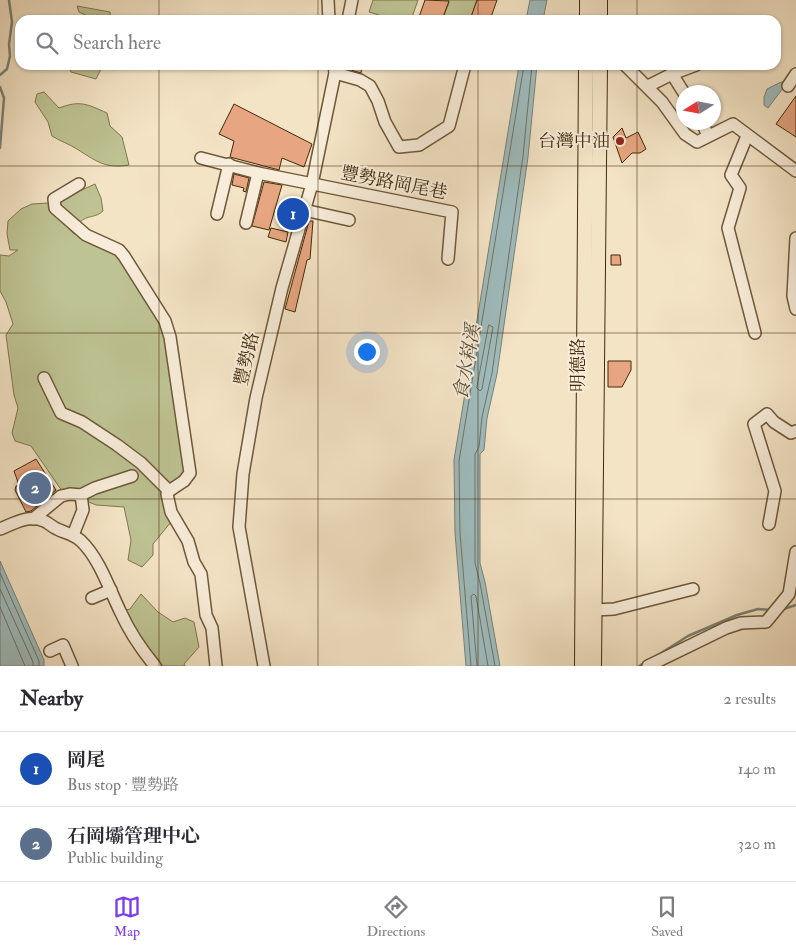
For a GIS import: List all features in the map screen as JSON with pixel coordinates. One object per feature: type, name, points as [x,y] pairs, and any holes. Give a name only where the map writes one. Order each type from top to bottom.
[{"type":"main road","points":[[587,0],[587,15]]},
{"type":"main road","points":[[600,0],[600,15]]},
{"type":"main road","name":"明德路","points":[[586,70],[592,187],[594,666]]},
{"type":"main road","name":"明德路","points":[[582,666],[592,187],[600,70]]},
{"type":"street","points":[[328,0],[329,15]]},
{"type":"street","points":[[349,15],[352,0]]},
{"type":"street","name":"豐勢路","points":[[264,666],[239,527],[242,474],[256,398],[282,288],[312,184],[336,70]]},
{"type":"street","name":"豐勢路岡尾巷","points":[[340,70],[370,86],[399,147],[419,145],[448,126],[464,70]]},
{"type":"street","points":[[630,70],[662,102],[685,134],[697,142],[732,124],[796,171]]},
{"type":"street","points":[[648,86],[683,70]]},
{"type":"street","points":[[672,74],[679,85]]},
{"type":"street","points":[[788,86],[796,74]]},
{"type":"street","points":[[705,130],[708,136]]},
{"type":"street","points":[[747,136],[731,175],[740,188],[728,228],[755,333]]},
{"type":"street","points":[[201,158],[258,173],[312,184]]},
{"type":"street","points":[[217,214],[229,164]]},
{"type":"street","points":[[246,223],[258,173]]},
{"type":"street","points":[[79,184],[54,199],[55,208],[86,235],[119,250],[165,322],[170,337],[190,473],[184,481],[167,494],[170,512],[188,541],[194,562],[201,574],[206,615],[212,628],[216,666]]},
{"type":"street","name":"豐勢路岡尾巷","points":[[312,184],[452,212],[448,259]]},
{"type":"street","points":[[304,210],[349,220]]},
{"type":"street","points":[[796,238],[793,296],[796,309]]},
{"type":"street","points":[[44,378],[61,413],[82,422],[117,445],[141,463],[169,491]]},
{"type":"street","points":[[769,524],[775,491],[754,424],[767,414],[774,422],[791,433],[796,431]]},
{"type":"street","points":[[33,519],[61,496],[70,494],[81,495],[95,488],[132,476]]},
{"type":"street","points":[[73,535],[83,510],[81,495]]},
{"type":"street","points":[[0,530],[21,520],[43,520],[81,540],[111,590],[128,627],[155,666]]},
{"type":"street","points":[[648,666],[726,628],[741,623],[766,622],[789,594],[796,552]]},
{"type":"street","points":[[595,610],[614,609],[693,589]]},
{"type":"street","points":[[92,598],[111,590]]},
{"type":"street","points":[[50,651],[63,646],[72,666]]},
{"type":"green space","points":[[373,0],[418,0],[413,15],[379,15],[369,12]]},
{"type":"green space","points":[[448,0],[477,0],[472,15],[444,15],[449,3]]},
{"type":"green space","points":[[77,6],[110,12],[110,15],[85,15],[79,12]]},
{"type":"green space","points":[[70,70],[100,70],[96,79],[71,72]]},
{"type":"green space","points":[[44,92],[59,108],[73,104],[83,104],[107,113],[110,126],[122,137],[129,165],[113,166],[101,163],[52,136],[48,122],[35,102],[37,94]]},
{"type":"green space","points":[[95,184],[101,198],[103,211],[80,222],[65,218],[55,205]]},
{"type":"green space","points":[[48,203],[73,233],[94,244],[107,247],[125,260],[164,331],[186,471],[181,479],[172,483],[171,522],[153,544],[153,555],[142,567],[128,560],[131,540],[124,507],[96,505],[62,491],[31,446],[15,441],[12,433],[18,408],[14,395],[6,335],[13,324],[6,302],[0,291],[0,255],[9,256],[18,250],[10,250],[7,234],[8,221],[21,209],[32,204]]},
{"type":"green space","points":[[141,594],[158,612],[173,622],[185,618],[194,622],[199,647],[184,664],[185,666],[163,666],[132,627],[126,610],[130,609]]},
{"type":"water","points":[[530,0],[547,0],[544,15],[527,15]]},
{"type":"water","points":[[518,70],[537,70],[528,157],[497,374],[487,418],[484,450],[480,454],[480,563],[500,666],[466,666],[455,533],[454,460]]},
{"type":"water","points":[[785,81],[787,83],[768,108],[764,105],[767,89]]},
{"type":"water","points":[[0,561],[44,660],[44,666],[0,666]]},
{"type":"building","points":[[425,0],[449,1],[444,15],[420,15]]},
{"type":"building","points":[[477,0],[497,0],[492,15],[472,15]]},
{"type":"building","points":[[796,96],[796,137],[776,124]]},
{"type":"building","points":[[234,104],[312,144],[304,167],[282,158],[279,170],[230,157],[234,141],[219,134]]},
{"type":"building","points":[[622,128],[626,138],[638,132],[646,149],[640,153],[632,153],[622,163],[613,137]]},
{"type":"building","points":[[234,174],[249,178],[246,192],[243,191],[244,188],[232,185]]},
{"type":"building","points":[[264,182],[282,185],[269,230],[252,226]]},
{"type":"building","points":[[309,221],[313,221],[310,259],[307,260],[295,312],[285,309]]},
{"type":"building","points":[[271,228],[288,232],[286,242],[268,237]]},
{"type":"building","points":[[611,255],[620,255],[621,265],[611,265]]},
{"type":"building","points":[[608,361],[631,361],[631,370],[622,387],[608,387]]},
{"type":"building","points":[[36,459],[56,490],[31,511],[26,512],[15,490],[16,486],[19,485],[14,471]]},
{"type":"waterway","points":[[0,75],[7,69],[10,56],[9,44],[12,22],[9,0]]},
{"type":"waterway","points":[[0,87],[4,98],[0,148]]},
{"type":"waterway","points":[[781,610],[796,605]]},
{"type":"waterway","points":[[655,657],[688,636],[737,615],[758,609],[771,610]]},
{"type":"waterway","points":[[639,666],[646,662]]},
{"type":"place","name":"台灣中油","points":[[620,141]]},
{"type":"place","name":"岡尾","points":[[293,214]]},
{"type":"place","name":"石岡壩管理中心","points":[[35,488]]},
{"type":"water label","name":"食水嵙溪","points":[[467,362]]}]
